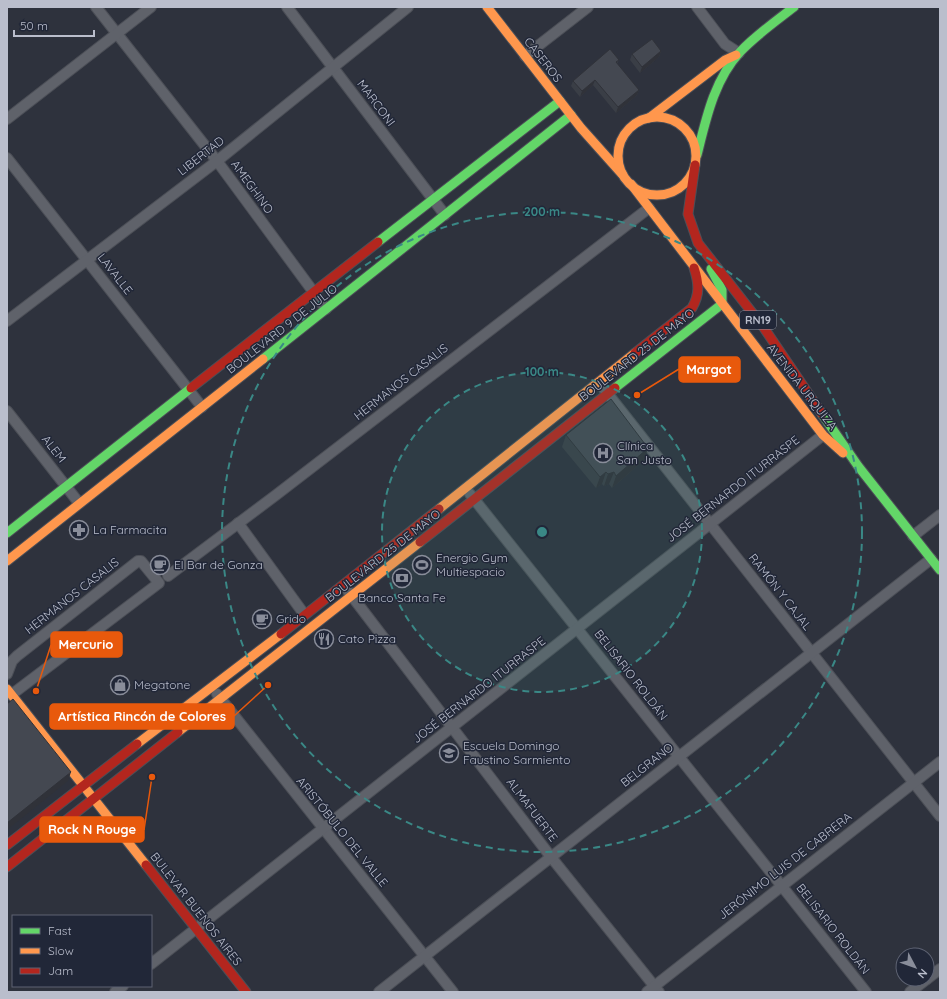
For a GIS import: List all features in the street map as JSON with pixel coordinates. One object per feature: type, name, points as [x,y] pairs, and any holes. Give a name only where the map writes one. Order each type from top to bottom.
[{"type":"main road","name":"CASEROS","points":[[486,7],[581,128],[629,182]]},
{"type":"main road","name":"RN19","points":[[739,53],[713,100],[704,124],[696,162],[687,181],[672,192],[659,195],[647,194],[629,182],[621,169],[619,157],[620,146],[625,135],[633,126],[649,118],[725,60],[739,53],[794,7]]},
{"type":"main road","name":"BOULEVARD 9 DE JULIO","points":[[7,533],[560,101]]},
{"type":"main road","name":"BOULEVARD 9 DE JULIO","points":[[7,561],[571,115]]},
{"type":"main road","name":"RN19","points":[[649,118],[667,118],[683,127],[693,141],[696,162]]},
{"type":"main road","name":"CASEROS","points":[[581,128],[607,139],[625,135]]},
{"type":"main road","name":"AVENIDA URQUIZA","points":[[696,162],[688,214],[699,245],[773,340],[858,466],[940,570]]},
{"type":"main road","name":"AVENIDA URQUIZA","points":[[629,182],[823,435],[858,466]]},
{"type":"main road","points":[[699,245],[707,263],[722,288],[724,296],[722,304]]},
{"type":"main road","name":"BOULEVARD 25 DE MAYO","points":[[7,845],[82,785],[212,688],[692,308],[696,301],[700,284],[692,263]]},
{"type":"main road","name":"BOULEVARD 25 DE MAYO","points":[[8,864],[352,596],[474,498],[722,304]]},
{"type":"main road","name":"BULEVAR BUENOS AIRES","points":[[9,692],[246,992]]},
{"type":"street","name":"AMEGHINO","points":[[96,7],[217,161],[326,309]]},
{"type":"street","points":[[7,119],[151,7]]},
{"type":"street","name":"MARCONI","points":[[287,7],[432,200],[445,215]]},
{"type":"street","name":"LIBERTAD","points":[[7,322],[217,161],[408,7]]},
{"type":"street","points":[[525,56],[588,7]]},
{"type":"street","points":[[697,7],[724,44],[739,53]]},
{"type":"street","name":"LAVALLE","points":[[7,158],[202,407]]},
{"type":"street","name":"HERMANOS CASALIS","points":[[168,576],[238,524],[649,208]]},
{"type":"street","name":"RAMÓN Y CAJAL","points":[[599,383],[940,816]]},
{"type":"street","name":"ALEM","points":[[7,411],[79,504]]},
{"type":"street","name":"JOSÉ BERNARDO ITURRASPE","points":[[152,963],[823,435]]},
{"type":"street","name":"BELISARIO ROLDÁN","points":[[466,488],[866,992]]},
{"type":"street","points":[[913,536],[940,515]]},
{"type":"street","points":[[238,524],[304,614]]},
{"type":"street","name":"BELGRANO","points":[[379,992],[931,559]]},
{"type":"street","name":"HERMANOS CASALIS","points":[[7,674],[12,661],[17,656],[138,561],[141,561],[159,583],[9,692]]},
{"type":"street","name":"ALMAFUERTE","points":[[343,584],[654,990]]},
{"type":"street","name":"ARISTÓBULO DEL VALLE","points":[[212,688],[453,992]]},
{"type":"street","name":"JERÓNIMO LUIS DE CABRERA","points":[[654,990],[782,886],[940,762]]},
{"type":"building","points":[[652,39],[661,51],[642,67],[632,54]]},
{"type":"building","points":[[610,49],[619,60],[616,62],[639,90],[618,107],[595,80],[582,91],[573,81]]},
{"type":"building","name":"Clínica San Justo","points":[[611,399],[648,448],[616,476],[614,472],[608,474],[606,472],[600,477],[566,435]]},
{"type":"building","points":[[13,699],[71,772],[7,823],[7,704]]},
{"type":"traffic: fast","points":[[697,155],[712,100],[717,87],[731,63],[740,52],[766,28],[794,7]]},
{"type":"traffic: fast","points":[[378,242],[560,101]]},
{"type":"traffic: fast","points":[[263,359],[571,115]]},
{"type":"traffic: fast","points":[[615,388],[722,304],[722,290],[711,269]]},
{"type":"traffic: fast","points":[[7,533],[191,388]]},
{"type":"traffic: fast","points":[[822,414],[858,466],[940,570]]},
{"type":"traffic: slow","points":[[487,7],[581,128],[622,174]]},
{"type":"traffic: slow","points":[[649,118],[725,60],[736,55]]},
{"type":"traffic: slow","points":[[657,117],[672,120],[684,129],[693,141],[696,156],[693,171],[684,183],[672,192],[657,195],[642,192],[630,183],[621,171],[618,156],[621,141],[630,129],[642,120],[657,117]]},
{"type":"traffic: slow","points":[[631,184],[823,435],[843,453]]},
{"type":"traffic: slow","points":[[439,509],[635,353]]},
{"type":"traffic: slow","points":[[7,561],[263,359]]},
{"type":"traffic: slow","points":[[178,732],[420,542]]},
{"type":"traffic: slow","points":[[137,744],[281,634]]},
{"type":"traffic: slow","points":[[7,689],[146,865]]},
{"type":"traffic: jam","points":[[695,165],[688,214],[698,243],[764,328],[822,414]]},
{"type":"traffic: jam","points":[[191,388],[378,242]]},
{"type":"traffic: jam","points":[[635,353],[692,308],[695,303],[698,288],[694,268]]},
{"type":"traffic: jam","points":[[420,542],[615,388]]},
{"type":"traffic: jam","points":[[281,634],[439,509]]},
{"type":"traffic: jam","points":[[7,867],[178,732]]},
{"type":"traffic: jam","points":[[7,845],[137,744]]},
{"type":"traffic: jam","points":[[146,865],[246,992]]},
{"type":"place","name":"Margot","points":[[637,395]]},
{"type":"place","name":"Clínica San Justo","points":[[603,453]]},
{"type":"place","name":"La Farmacita","points":[[79,530]]},
{"type":"place","name":"El Bar de Gonza","points":[[160,565]]},
{"type":"place","name":"Energio Gym Multiespacio","points":[[422,565]]},
{"type":"place","name":"Banco Santa Fe","points":[[402,578]]},
{"type":"place","name":"Grido","points":[[262,619]]},
{"type":"place","name":"Cato Pizza","points":[[324,639]]},
{"type":"place","name":"Megatone","points":[[120,685]]},
{"type":"place","name":"Artística Rincón de Colores","points":[[268,685]]},
{"type":"place","name":"Mercurio","points":[[36,691]]},
{"type":"place","name":"Escuela Domingo Faustino Sarmiento","points":[[449,753]]},
{"type":"place","name":"Rock N Rouge","points":[[152,777]]}]
